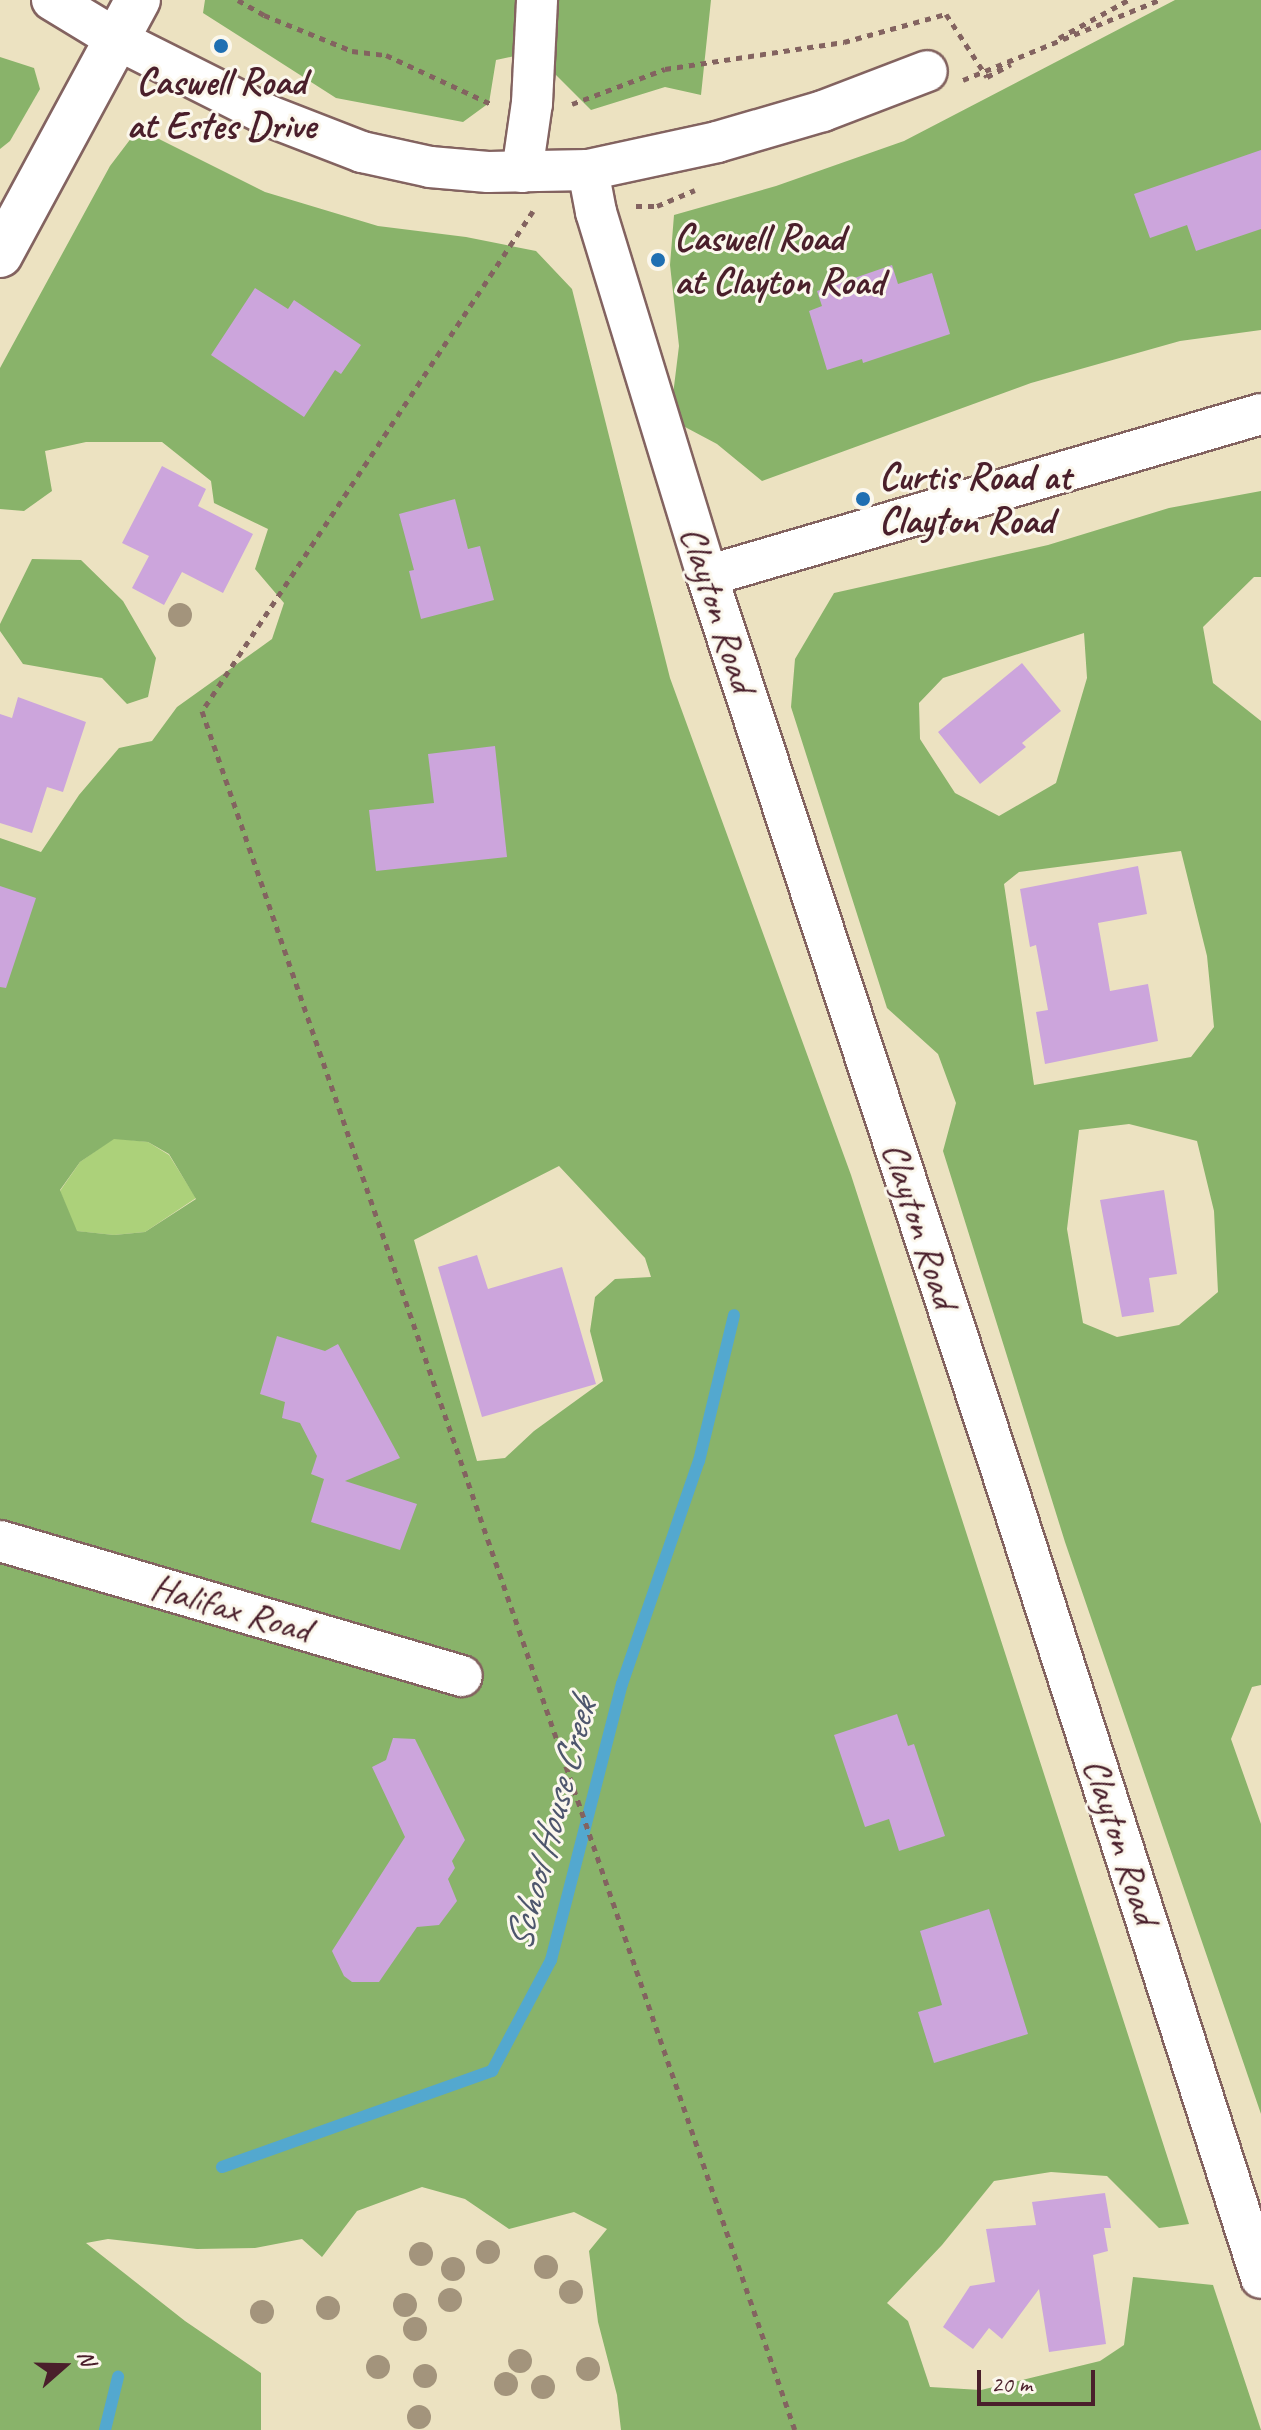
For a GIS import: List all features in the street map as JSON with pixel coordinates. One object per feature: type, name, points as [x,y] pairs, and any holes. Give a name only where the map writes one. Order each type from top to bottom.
[{"type":"main road","points":[[0,255],[138,0]]},
{"type":"street","points":[[52,0],[118,40],[269,116],[362,152],[528,189],[588,170],[717,142],[823,111],[927,71]]},
{"type":"street","points":[[528,189],[537,0]]},
{"type":"street","name":"Clayton Road","points":[[588,170],[596,212],[707,576],[1005,1481],[1261,2278]]},
{"type":"street","points":[[707,576],[1261,414]]},
{"type":"street","name":"Halifax Road","points":[[0,1541],[462,1676]]},
{"type":"path","points":[[238,0],[264,15],[352,51],[386,55],[493,105],[532,103],[563,107],[665,69],[844,42],[946,14],[987,77],[1128,0]]},
{"type":"path","points":[[528,189],[202,711],[795,2430]]},
{"type":"green space","points":[[205,0],[711,0],[701,95],[665,87],[591,110],[533,52],[496,60],[489,103],[463,122],[336,98],[203,13]]},
{"type":"green space","points":[[1175,0],[1261,0],[1261,330],[1180,341],[1031,383],[762,481],[717,444],[670,419],[679,346],[670,265],[674,215],[776,186],[904,141]]},
{"type":"green space","points":[[0,57],[34,68],[40,89],[10,141],[0,149]]},
{"type":"green space","points":[[132,137],[157,138],[265,192],[378,226],[466,237],[536,251],[572,289],[670,678],[851,1175],[1189,2224],[1159,2228],[1107,2176],[1051,2172],[994,2181],[942,2245],[887,2303],[908,2321],[930,2387],[981,2390],[1100,2361],[1124,2345],[1133,2277],[1213,2285],[1261,2430],[621,2430],[617,2395],[598,2322],[589,2251],[607,2229],[574,2212],[509,2229],[465,2199],[422,2187],[357,2211],[322,2257],[302,2239],[255,2248],[197,2249],[108,2239],[86,2243],[185,2321],[261,2373],[261,2430],[0,2430],[0,838],[41,852],[79,795],[119,748],[152,741],[177,707],[272,639],[284,603],[255,569],[268,529],[214,503],[211,481],[162,442],[86,442],[45,451],[52,491],[24,511],[0,509],[0,368],[110,166]],"holes":[[[114,1139],[148,1142],[169,1154],[196,1199],[145,1232],[114,1235],[77,1231],[60,1190],[80,1162]],[[559,1166],[645,1258],[651,1277],[615,1279],[595,1297],[590,1331],[603,1381],[534,1431],[505,1458],[477,1461],[414,1240]]]},
{"type":"green space","points":[[1261,491],[1261,577],[1254,577],[1203,627],[1213,683],[1261,721],[1261,1685],[1252,1687],[1231,1739],[1261,1824],[1261,2114],[1065,1542],[943,1151],[956,1103],[938,1054],[887,1008],[791,707],[795,659],[834,593],[1048,545],[1169,508]],"holes":[[[1084,633],[1087,678],[1056,783],[999,816],[955,793],[920,739],[919,703],[943,678]],[[1181,851],[1207,956],[1214,1027],[1191,1057],[1034,1085],[1004,884],[1019,872]],[[1129,1124],[1197,1141],[1214,1211],[1218,1292],[1179,1325],[1117,1337],[1083,1323],[1067,1229],[1079,1130]]]},
{"type":"green space","points":[[32,559],[81,560],[123,601],[156,658],[148,697],[127,704],[102,678],[23,664],[0,631],[0,624]]},
{"type":"green space","points":[[114,1138],[148,1142],[169,1155],[196,1198],[145,1232],[114,1235],[76,1231],[60,1191],[80,1162]]},
{"type":"building","points":[[1261,150],[1261,229],[1196,251],[1187,225],[1150,238],[1134,194]]},
{"type":"building","points":[[892,265],[898,284],[932,273],[950,334],[863,363],[862,359],[827,370],[809,311],[822,306],[817,291]]},
{"type":"building","points":[[255,288],[288,309],[294,300],[361,345],[341,374],[335,370],[304,417],[211,355]]},
{"type":"building","points":[[162,466],[206,489],[198,506],[253,534],[223,593],[182,572],[164,605],[132,588],[149,556],[122,543]]},
{"type":"building","points":[[455,499],[468,549],[480,546],[494,600],[421,619],[409,571],[414,570],[399,514]]},
{"type":"building","points":[[1022,663],[1061,711],[1022,743],[1026,747],[980,784],[938,732]]},
{"type":"building","points":[[18,697],[86,722],[63,792],[47,787],[32,833],[0,823],[0,714],[12,718]]},
{"type":"building","points":[[495,746],[507,857],[376,871],[369,810],[434,803],[428,754]]},
{"type":"building","points":[[1138,866],[1147,914],[1098,923],[1110,991],[1148,984],[1158,1041],[1045,1064],[1036,1012],[1048,1010],[1036,945],[1030,947],[1020,889]]},
{"type":"building","points":[[0,886],[36,898],[6,988],[0,987]]},
{"type":"building","points":[[1164,1190],[1177,1274],[1149,1278],[1154,1312],[1122,1317],[1100,1200]]},
{"type":"building","points":[[477,1255],[488,1289],[562,1267],[596,1384],[482,1417],[438,1267]]},
{"type":"building","points":[[277,1336],[325,1351],[338,1344],[400,1458],[345,1481],[417,1504],[400,1550],[311,1522],[324,1479],[311,1474],[317,1456],[300,1423],[282,1418],[285,1402],[260,1394]]},
{"type":"building","points":[[897,1714],[908,1746],[914,1744],[945,1836],[899,1851],[889,1819],[865,1827],[834,1735]]},
{"type":"building","points":[[393,1738],[415,1739],[465,1840],[452,1861],[455,1868],[448,1879],[457,1901],[439,1925],[417,1927],[379,1982],[352,1982],[344,1976],[332,1951],[405,1837],[372,1767],[386,1760]]},
{"type":"building","points":[[989,1909],[1028,2034],[934,2063],[918,2012],[942,2005],[920,1931]]},
{"type":"building","points":[[1105,2193],[1111,2228],[1104,2228],[1108,2251],[1093,2255],[1106,2344],[1049,2352],[1039,2289],[1002,2339],[989,2328],[973,2349],[943,2327],[970,2286],[995,2282],[986,2229],[1036,2225],[1032,2202]]},
{"type":"waterway","name":"School House Creek","points":[[222,2167],[492,2071],[551,1960],[622,1684],[699,1461],[734,1315]]},
{"type":"waterway","name":"School House Creek","points":[[105,2430],[118,2377]]},
{"type":"place","name":"Caswell Road at Estes Drive","points":[[221,46]]},
{"type":"place","name":"Caswell Road at Clayton Road","points":[[658,260]]},
{"type":"place","name":"Curtis Road at Clayton Road","points":[[863,499]]}]
